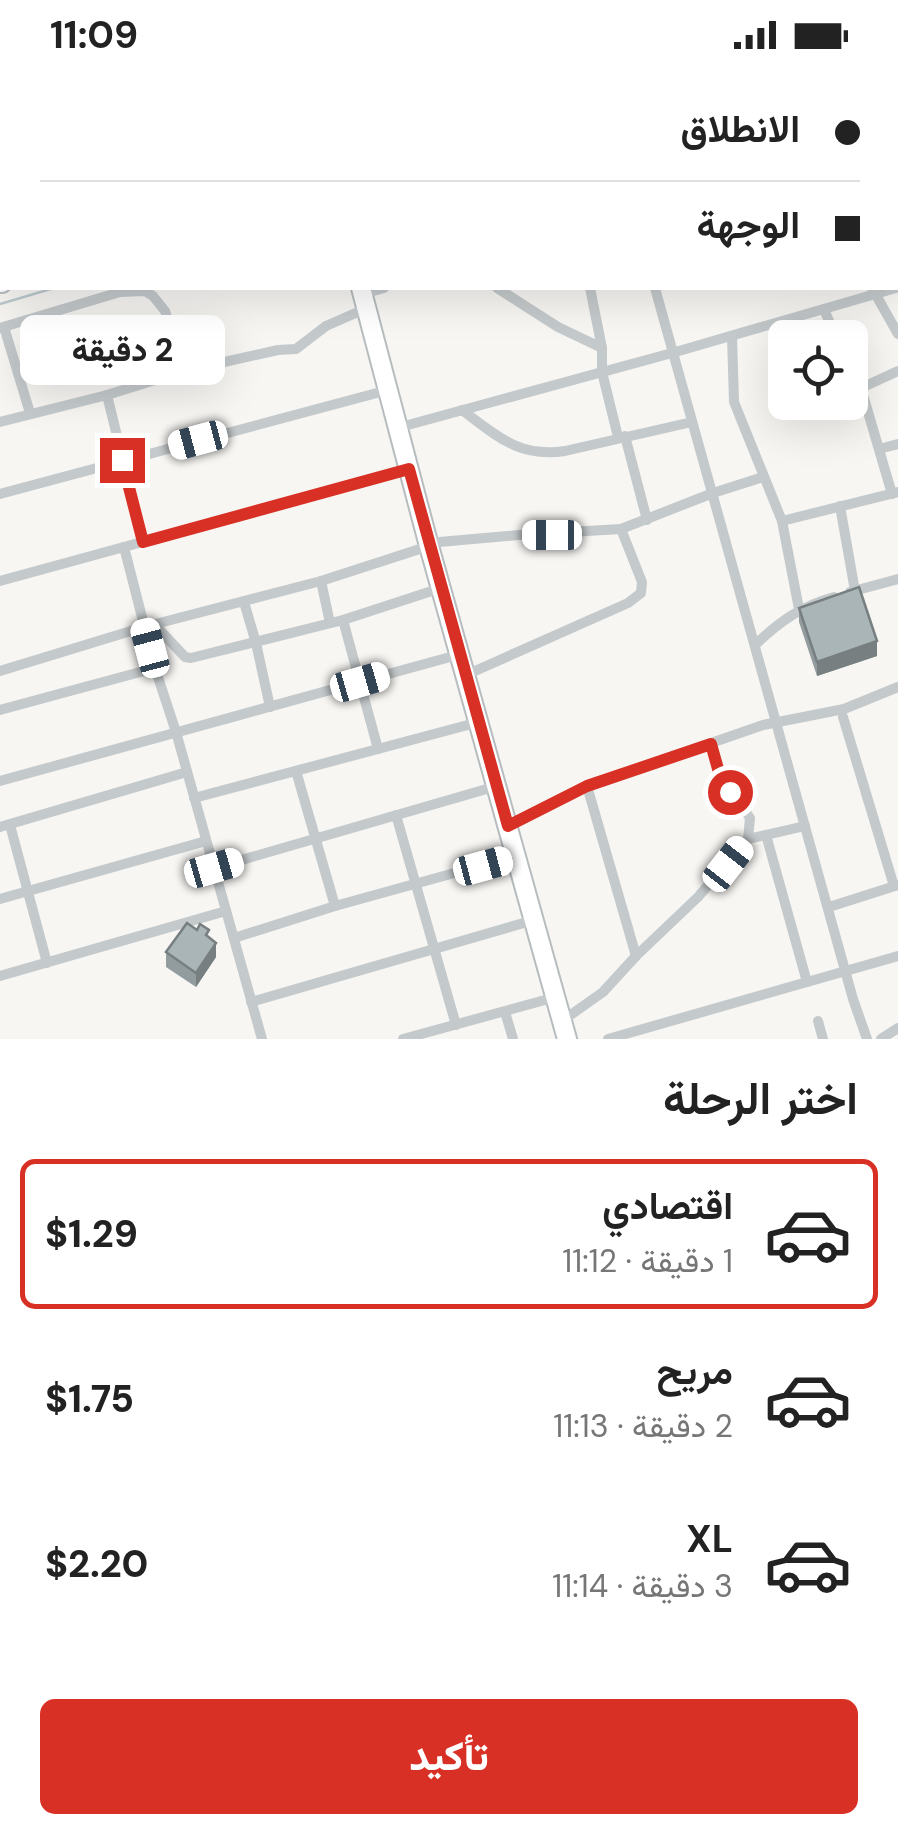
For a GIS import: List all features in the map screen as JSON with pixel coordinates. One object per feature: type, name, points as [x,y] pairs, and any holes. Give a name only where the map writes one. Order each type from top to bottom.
[{"type":"main road","points":[[364,297],[565,1030]]},
{"type":"street","points":[[500,290],[558,327],[602,348]]},
{"type":"street","points":[[590,290],[602,348],[602,372],[647,520]]},
{"type":"street","points":[[656,290],[867,1039]]},
{"type":"street","points":[[397,428],[732,336],[873,290],[898,334]]},
{"type":"street","points":[[30,413],[2,328],[120,292],[145,291],[153,296],[165,311],[184,371]]},
{"type":"street","points":[[0,422],[184,371],[296,349],[364,297]]},
{"type":"street","points":[[824,309],[829,320]]},
{"type":"street","points":[[732,336],[734,402],[782,521],[799,609]]},
{"type":"street","points":[[868,385],[898,371]]},
{"type":"street","points":[[0,494],[388,390]]},
{"type":"street","points":[[107,395],[143,542]]},
{"type":"street","points":[[462,410],[509,444],[532,452],[565,450],[692,422]]},
{"type":"street","points":[[782,521],[895,493],[868,413]]},
{"type":"street","points":[[878,449],[898,444]]},
{"type":"street","points":[[0,581],[409,469]]},
{"type":"street","points":[[0,671],[321,582],[429,545],[621,530],[763,477]]},
{"type":"street","points":[[840,506],[856,591]]},
{"type":"street","points":[[466,675],[628,604],[641,593],[642,582],[621,530]]},
{"type":"street","points":[[124,547],[150,627],[155,668],[262,1039]]},
{"type":"street","points":[[755,645],[776,625],[814,602],[898,579]]},
{"type":"street","points":[[321,582],[330,622]]},
{"type":"street","points":[[150,627],[185,656],[208,655],[343,620],[441,588]]},
{"type":"street","points":[[244,602],[270,706]]},
{"type":"street","points":[[343,620],[378,749]]},
{"type":"street","points":[[0,781],[460,654]]},
{"type":"street","points":[[0,710],[155,668]]},
{"type":"street","points":[[508,826],[587,786],[776,722],[844,710],[898,687]]},
{"type":"street","points":[[829,906],[896,886],[844,717]]},
{"type":"street","points":[[194,798],[479,722]]},
{"type":"street","points":[[565,1030],[698,897],[748,839],[750,818],[720,776],[711,744]]},
{"type":"street","points":[[296,771],[335,906]]},
{"type":"street","points":[[47,963],[5,826],[187,772]]},
{"type":"street","points":[[214,868],[497,786]]},
{"type":"street","points":[[587,786],[636,956]]},
{"type":"street","points":[[396,815],[456,1024]]},
{"type":"street","points":[[748,839],[805,826]]},
{"type":"street","points":[[766,835],[807,982]]},
{"type":"street","points":[[0,899],[206,841]]},
{"type":"street","points":[[234,938],[516,856]]},
{"type":"street","points":[[0,976],[226,910]]},
{"type":"street","points":[[252,1002],[534,920]]},
{"type":"street","points":[[608,1039],[898,956]]},
{"type":"street","points":[[403,1039],[556,997]]},
{"type":"street","points":[[505,1012],[513,1039]]},
{"type":"street","points":[[818,1022],[823,1039]]},
{"type":"street","points":[[658,1024],[662,1039]]},
{"type":"street","points":[[881,1039],[898,1028]]},
{"type":"building","points":[[859,587],[877,641],[817,662],[799,608]]},
{"type":"building","points":[[187,923],[197,930],[200,924],[209,930],[206,935],[216,943],[196,973],[166,952]]},
{"type":"waterway","points":[[0,304],[47,290]]},
{"type":"route","points":[[122,460],[143,542],[409,469],[508,826],[587,786],[711,744],[720,776],[730,792]]}]
